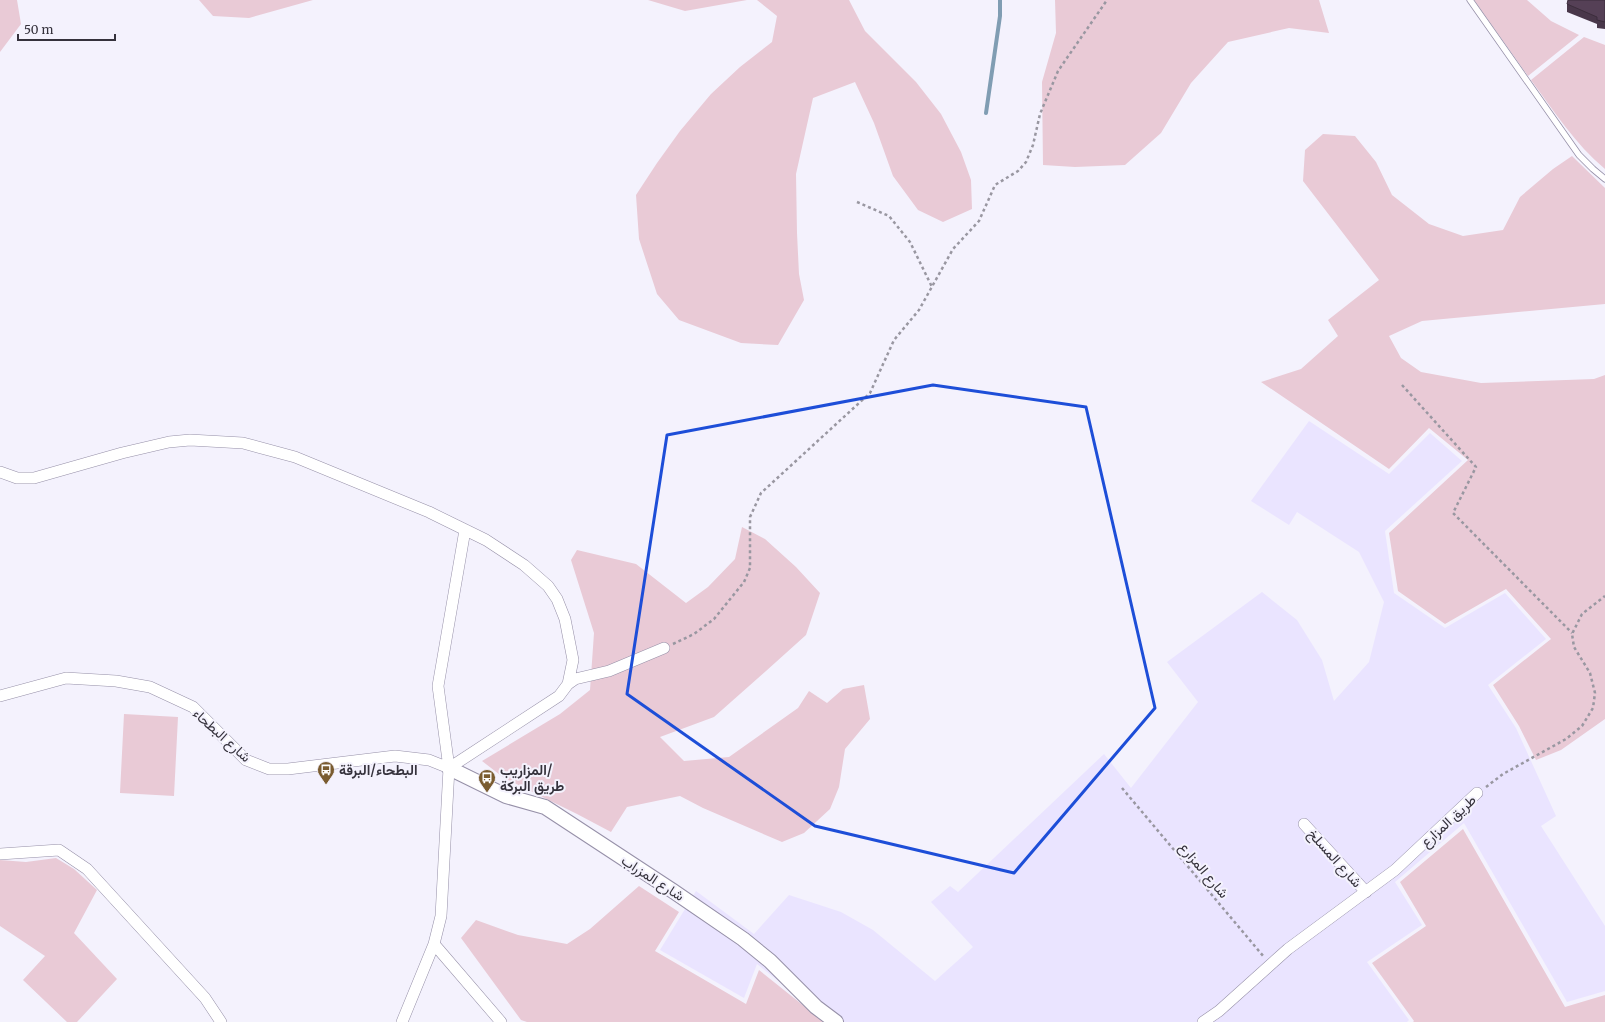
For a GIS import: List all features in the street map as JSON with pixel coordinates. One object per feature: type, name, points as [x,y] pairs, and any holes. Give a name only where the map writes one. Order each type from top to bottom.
[{"type":"street","points":[[0,472],[17,478],[34,478],[122,453],[169,442],[190,440],[243,443],[295,457],[429,512],[486,540],[524,565],[548,586],[557,599],[565,618],[573,660],[568,684]]},
{"type":"street","points":[[402,1022],[434,944],[442,916],[449,768],[438,686],[465,530]]},
{"type":"street","points":[[449,768],[559,696],[568,684],[575,679],[609,670],[664,648]]},
{"type":"street","name":"شارع البطحاء","points":[[0,696],[66,678],[116,681],[150,688],[193,708],[246,760],[269,769],[288,769],[395,756],[429,760],[449,768]]},
{"type":"street","name":"شارع المزراب","points":[[449,768],[506,796],[545,808],[667,887],[743,939],[770,961],[816,1007],[836,1022]]},
{"type":"street","name":"طريق المزارع","points":[[1203,1022],[1219,1011],[1288,949],[1395,870],[1477,793]]},
{"type":"street","name":"شارع المسلخ","points":[[1304,824],[1366,892]]},
{"type":"street","points":[[0,854],[59,850],[87,869],[205,998],[221,1022]]},
{"type":"street","points":[[434,944],[501,1022]]},
{"type":"lane","points":[[1470,0],[1579,156],[1605,179]]},
{"type":"path","points":[[664,648],[694,634],[714,619],[744,582],[750,568],[750,517],[760,492],[870,393],[894,340],[919,310],[953,249],[979,221],[995,185],[1018,171],[1026,162],[1034,145],[1040,114],[1058,71],[1107,0]]},
{"type":"path","points":[[857,202],[889,216],[910,242],[932,287]]},
{"type":"path","points":[[1402,384],[1476,467],[1453,513],[1572,633],[1582,614],[1605,596]]},
{"type":"path","name":"طريق المزارع","points":[[1477,793],[1503,774],[1566,739],[1582,726],[1593,708],[1595,693],[1590,673],[1574,647],[1572,633]]},
{"type":"path","name":"شارع المزارع","points":[[1122,788],[1270,965]]},
{"type":"highlighted area","points":[[933,385],[1086,407],[1155,708],[1014,873],[815,826],[627,694],[667,435]]},
{"type":"shaded area","points":[[0,0],[17,0],[21,24],[0,52]]},
{"type":"shaded area","points":[[199,0],[313,0],[249,18],[213,16]]},
{"type":"shaded area","points":[[648,0],[747,0],[685,11]]},
{"type":"shaded area","points":[[757,0],[849,0],[865,31],[916,82],[941,114],[961,152],[971,180],[972,209],[943,222],[918,210],[893,176],[874,123],[855,82],[813,98],[796,174],[799,274],[804,300],[778,345],[741,343],[679,320],[657,294],[639,239],[636,195],[680,131],[711,94],[740,67],[772,42],[777,16]]},
{"type":"shaded area","points":[[1055,0],[1319,0],[1329,33],[1289,28],[1228,42],[1191,83],[1161,133],[1125,165],[1075,167],[1043,165],[1042,82],[1056,33]]},
{"type":"shaded area","points":[[1474,0],[1527,0],[1551,21],[1579,35],[1528,76]]},
{"type":"shaded area","points":[[1584,37],[1605,45],[1605,169],[1574,138],[1531,80]]},
{"type":"shaded area","points":[[1323,134],[1355,136],[1376,162],[1392,195],[1429,224],[1463,236],[1503,230],[1520,197],[1553,169],[1572,156],[1605,188],[1605,304],[1422,321],[1389,336],[1401,358],[1421,372],[1481,383],[1594,379],[1605,375],[1605,719],[1561,750],[1536,760],[1519,726],[1493,685],[1551,639],[1506,589],[1445,624],[1398,591],[1389,533],[1468,460],[1429,428],[1389,469],[1261,382],[1301,369],[1338,336],[1328,320],[1379,280],[1303,181],[1305,150]]},
{"type":"shaded area","points":[[1309,421],[1389,474],[1430,433],[1462,461],[1385,531],[1394,593],[1445,628],[1505,593],[1546,639],[1488,685],[1516,728],[1556,816],[1541,826],[1605,926],[1605,991],[1567,1002],[1464,823],[1395,882],[1422,925],[1367,962],[1409,1020],[1407,1022],[830,1022],[757,964],[744,998],[660,950],[696,891],[754,934],[789,895],[841,912],[873,930],[935,981],[973,947],[931,902],[950,886],[958,892],[1104,754],[1131,788],[1198,702],[1167,662],[1262,592],[1297,620],[1322,660],[1334,701],[1369,662],[1384,602],[1359,552],[1297,512],[1289,525],[1251,501]]},
{"type":"shaded area","points":[[742,527],[765,539],[796,567],[820,593],[806,635],[714,717],[660,737],[684,761],[729,757],[798,708],[809,691],[827,703],[843,689],[864,685],[870,719],[845,749],[839,787],[830,809],[804,833],[782,842],[703,808],[680,796],[627,807],[611,832],[504,778],[482,761],[560,714],[590,690],[594,633],[571,560],[577,550],[636,564],[686,603],[708,587],[735,559]]},
{"type":"shaded area","points":[[124,714],[178,717],[174,796],[120,793]]},
{"type":"shaded area","points":[[1463,829],[1565,1007],[1605,995],[1605,1022],[1413,1022],[1414,1021],[1372,963],[1426,926],[1400,882]]},
{"type":"shaded area","points":[[56,858],[74,869],[97,890],[74,933],[117,979],[77,1022],[67,1022],[23,980],[45,956],[0,926],[0,860],[26,862]]},
{"type":"shaded area","points":[[639,886],[679,912],[655,951],[746,1004],[759,970],[824,1022],[527,1022],[521,1020],[461,938],[476,920],[518,935],[567,944],[590,929]]},
{"type":"building","points":[[1568,0],[1605,0],[1605,22],[1597,20],[1597,17],[1567,4]]},
{"type":"waterway","points":[[986,113],[1000,16],[1000,0]]},
{"type":"place","name":"البطحاء/البرقة","points":[[326,785]]},
{"type":"place","name":"المزاريب/ طريق البركة","points":[[487,793]]}]
